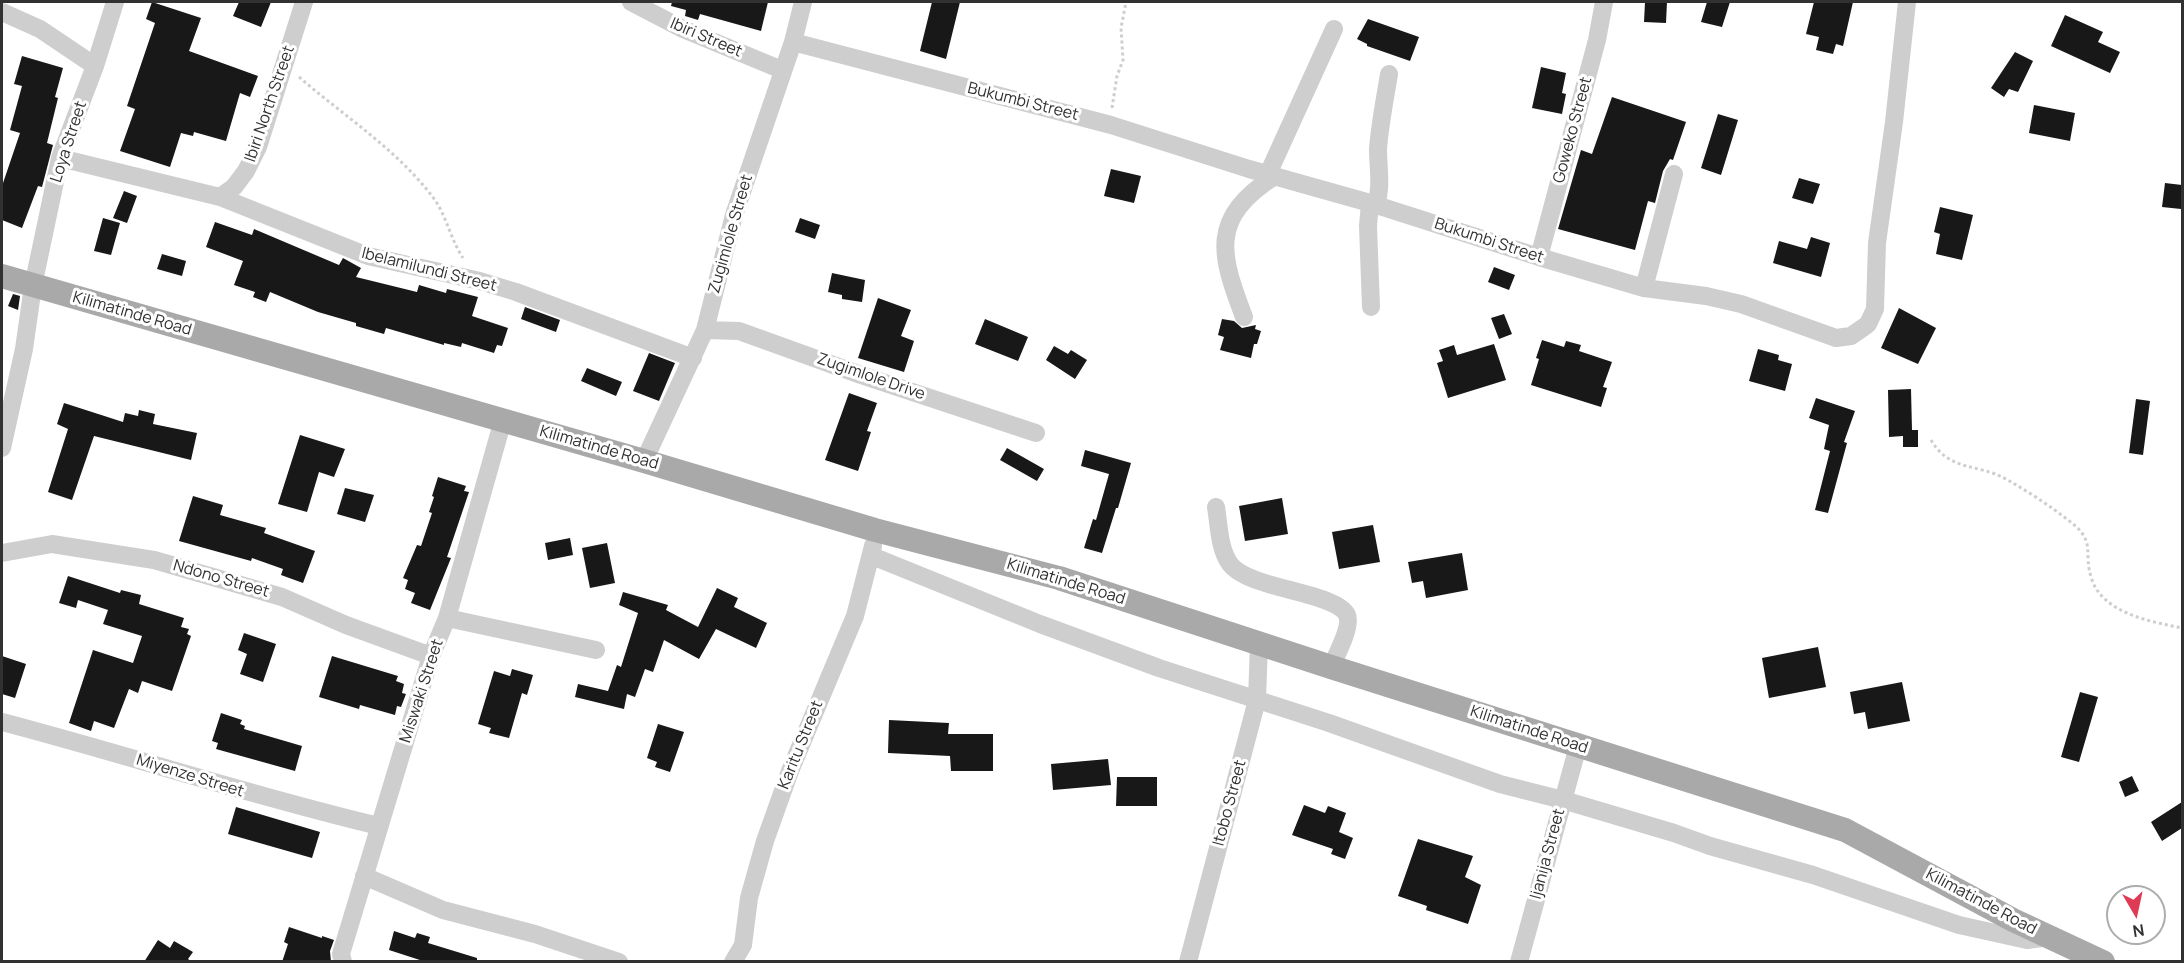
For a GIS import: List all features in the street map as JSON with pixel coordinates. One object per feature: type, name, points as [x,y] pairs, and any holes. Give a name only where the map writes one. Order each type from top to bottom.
[{"type":"main road","name":"Kilimatinde Road","points":[[2,276],[644,460],[875,530],[1059,578],[1845,830],[2013,920],[2103,962]]},
{"type":"street","name":"Loya Street","points":[[2,448],[24,349],[33,286],[60,158],[95,66],[115,2]]},
{"type":"street","name":"Ibiri North Street","points":[[220,197],[234,187],[258,147],[304,2]]},
{"type":"street","name":"Ibiri Street","points":[[631,2],[683,29],[782,70]]},
{"type":"street","name":"Zugimlole Street","points":[[644,460],[705,330],[734,215],[793,42],[803,2]]},
{"type":"street","name":"Goweko Street","points":[[1539,257],[1597,40],[1604,2]]},
{"type":"street","name":"Bukumbi Street","points":[[793,42],[1111,124],[1644,288],[1706,296],[1741,304],[1836,338],[1851,336],[1868,324],[1877,301],[1877,243],[1894,122],[1907,2]]},
{"type":"street","points":[[2,12],[40,29],[95,66]]},
{"type":"street","points":[[1244,317],[1227,268],[1224,245],[1227,228],[1240,207],[1271,175],[1334,30]]},
{"type":"street","points":[[1371,307],[1368,226],[1373,204],[1379,193],[1380,117],[1389,74]]},
{"type":"street","name":"Ibelamilundi Street","points":[[60,158],[220,197],[368,256],[480,281],[516,292],[693,358]]},
{"type":"street","points":[[1644,288],[1674,174]]},
{"type":"street","name":"Zugimlole Drive","points":[[705,330],[740,331],[861,375],[1036,433]]},
{"type":"street","name":"Miswaki Street","points":[[343,962],[341,954],[364,876],[431,656],[447,618],[503,420]]},
{"type":"street","points":[[1216,507],[1222,546],[1230,565],[1243,575],[1312,596],[1341,608],[1347,615],[1343,640],[1332,667]]},
{"type":"street","name":"Karitu Street","points":[[733,962],[743,945],[749,898],[765,841],[790,771],[855,615],[872,556],[875,530]]},
{"type":"street","name":"Ndono Street","points":[[2,553],[52,544],[154,560],[282,597],[346,625],[431,656]]},
{"type":"street","points":[[872,556],[1040,624],[1159,668],[1329,723],[1500,784],[1563,800],[1710,846],[1813,875],[1959,925],[2028,940],[2049,937]]},
{"type":"street","points":[[447,618],[596,650]]},
{"type":"street","name":"Itobo Street","points":[[1188,962],[1257,700],[1259,643]]},
{"type":"street","name":"Miyenze Street","points":[[2,722],[88,745],[239,791],[379,826]]},
{"type":"street","name":"Ijanija Street","points":[[1519,962],[1578,746]]},
{"type":"street","points":[[364,876],[443,910],[535,934],[619,962]]},
{"type":"path","points":[[1111,124],[1113,97],[1123,60],[1122,21],[1126,2]]},
{"type":"path","points":[[285,64],[394,154],[416,177],[436,203],[459,252],[480,281]]},
{"type":"path","points":[[1931,440],[1939,453],[1961,465],[2004,478],[2084,532],[2093,582],[2104,598],[2121,610],[2182,628]]},
{"type":"building","points":[[152,2],[201,18],[189,51],[258,76],[250,97],[240,93],[226,141],[194,132],[193,136],[181,133],[170,167],[120,151],[135,109],[127,106],[155,23],[146,19]]},
{"type":"building","points":[[239,2],[271,2],[261,27],[233,16]]},
{"type":"building","points":[[672,2],[768,2],[761,31],[700,14],[698,20],[685,16],[686,10],[671,6]]},
{"type":"building","points":[[932,2],[960,2],[946,59],[920,51]]},
{"type":"building","points":[[1645,2],[1667,2],[1666,23],[1644,22]]},
{"type":"building","points":[[1707,2],[1730,2],[1722,27],[1701,22]]},
{"type":"building","points":[[1814,2],[1853,2],[1843,46],[1836,44],[1833,54],[1816,50],[1819,37],[1806,34]]},
{"type":"building","points":[[2065,15],[2103,32],[2098,42],[2120,52],[2110,73],[2051,46]]},
{"type":"building","points":[[1368,19],[1419,37],[1410,61],[1367,46],[1357,39]]},
{"type":"building","points":[[2015,52],[2033,61],[2018,92],[2009,89],[2004,97],[1991,88]]},
{"type":"building","points":[[22,56],[63,68],[47,143],[53,145],[42,187],[38,186],[22,228],[2,220],[2,186],[20,133],[10,130],[22,86],[14,84]]},
{"type":"building","points":[[1541,67],[1566,73],[1562,93],[1566,94],[1562,114],[1532,108]]},
{"type":"building","points":[[1612,97],[1686,122],[1673,160],[1670,159],[1663,171],[1655,203],[1648,201],[1635,250],[1558,229],[1581,150],[1592,154]]},
{"type":"building","points":[[2034,105],[2075,113],[2070,141],[2029,133]]},
{"type":"building","points":[[1718,114],[1738,120],[1721,175],[1701,168]]},
{"type":"building","points":[[1111,169],[1141,176],[1134,203],[1104,196]]},
{"type":"building","points":[[1799,178],[1820,184],[1813,204],[1792,198]]},
{"type":"building","points":[[2165,183],[2182,185],[2181,209],[2162,207]]},
{"type":"building","points":[[124,191],[137,196],[127,223],[113,218]]},
{"type":"building","points":[[1940,207],[1973,215],[1962,260],[1936,254],[1940,234],[1934,232]]},
{"type":"building","points":[[103,218],[120,223],[111,255],[94,251]]},
{"type":"building","points":[[800,218],[820,225],[815,239],[795,232]]},
{"type":"building","points":[[215,222],[252,235],[254,229],[339,265],[343,258],[361,268],[356,277],[417,292],[419,285],[446,293],[447,289],[478,297],[472,316],[508,328],[502,346],[497,345],[494,353],[462,343],[461,347],[444,343],[444,345],[386,328],[384,334],[318,312],[270,292],[266,302],[253,297],[255,292],[234,285],[243,261],[206,247]]},
{"type":"building","points":[[1811,237],[1830,243],[1821,277],[1773,263],[1779,241],[1807,249]]},
{"type":"building","points":[[162,254],[186,261],[182,276],[157,269]]},
{"type":"building","points":[[1494,267],[1515,275],[1509,290],[1488,282]]},
{"type":"building","points":[[832,273],[865,280],[862,302],[842,299],[842,295],[828,292]]},
{"type":"building","points":[[13,294],[20,296],[18,310],[8,306]]},
{"type":"building","points":[[878,298],[911,310],[901,336],[914,341],[904,372],[858,358]]},
{"type":"building","points":[[525,307],[560,320],[556,332],[521,319]]},
{"type":"building","points":[[1899,308],[1936,328],[1918,364],[1881,348]]},
{"type":"building","points":[[1504,314],[1512,334],[1499,339],[1491,318]]},
{"type":"building","points":[[985,319],[1028,337],[1018,361],[975,344]]},
{"type":"building","points":[[1222,319],[1234,321],[1242,328],[1256,325],[1255,329],[1261,331],[1257,344],[1254,344],[1251,358],[1220,350],[1224,337],[1218,335]]},
{"type":"building","points":[[1542,340],[1564,347],[1566,341],[1581,345],[1579,351],[1612,362],[1603,387],[1607,388],[1601,407],[1531,385]]},
{"type":"building","points":[[1494,344],[1506,380],[1448,398],[1437,363],[1443,361],[1439,350],[1454,345],[1457,355]]},
{"type":"building","points":[[1054,346],[1068,354],[1071,350],[1087,360],[1075,379],[1046,360]]},
{"type":"building","points":[[1758,349],[1779,355],[1778,360],[1792,364],[1785,391],[1749,381]]},
{"type":"building","points":[[649,353],[675,363],[659,401],[633,391]]},
{"type":"building","points":[[587,368],[622,382],[616,396],[581,381]]},
{"type":"building","points":[[1911,389],[1912,430],[1918,430],[1918,447],[1903,447],[1903,436],[1889,437],[1888,390]]},
{"type":"building","points":[[849,393],[877,403],[867,431],[871,432],[858,471],[825,460]]},
{"type":"building","points":[[1816,398],[1855,411],[1844,442],[1847,443],[1828,513],[1815,510],[1830,451],[1824,449],[1829,425],[1809,418]]},
{"type":"building","points":[[2136,399],[2150,401],[2143,455],[2129,453]]},
{"type":"building","points":[[64,403],[123,422],[125,413],[138,416],[139,410],[155,414],[153,424],[197,433],[191,460],[94,436],[72,500],[48,492],[68,429],[57,424]]},
{"type":"building","points":[[300,435],[345,449],[334,477],[319,472],[307,512],[278,504]]},
{"type":"building","points":[[1007,448],[1044,469],[1037,481],[1000,460]]},
{"type":"building","points":[[1085,450],[1131,463],[1102,553],[1084,548],[1093,519],[1096,520],[1109,474],[1081,466]]},
{"type":"building","points":[[438,477],[466,486],[464,491],[469,492],[447,557],[451,558],[430,610],[411,603],[415,593],[405,589],[408,580],[403,578],[417,545],[421,546],[432,513],[429,512]]},
{"type":"building","points":[[345,488],[374,495],[365,522],[337,514]]},
{"type":"building","points":[[193,496],[223,505],[220,515],[266,528],[264,533],[315,551],[303,583],[281,575],[283,569],[252,558],[251,561],[179,541]]},
{"type":"building","points":[[1282,498],[1288,534],[1245,541],[1239,506]]},
{"type":"building","points":[[1373,525],[1380,562],[1339,569],[1332,532]]},
{"type":"building","points":[[570,538],[573,555],[548,560],[545,543]]},
{"type":"building","points":[[607,543],[615,583],[590,588],[582,548]]},
{"type":"building","points":[[1462,553],[1468,590],[1426,598],[1423,581],[1412,583],[1408,562]]},
{"type":"building","points":[[68,576],[120,593],[121,590],[141,595],[139,604],[184,618],[181,627],[189,629],[187,634],[191,636],[172,691],[142,681],[138,693],[129,689],[114,728],[94,721],[91,731],[69,723],[93,650],[133,663],[142,636],[103,624],[108,610],[78,600],[76,608],[59,603]]},
{"type":"building","points":[[717,588],[738,598],[734,607],[767,623],[756,648],[716,629],[699,659],[664,640],[653,672],[645,669],[635,697],[627,694],[624,709],[575,697],[578,684],[608,691],[617,665],[621,667],[638,613],[619,605],[623,592],[668,605],[666,610],[698,627]]},
{"type":"building","points":[[244,633],[276,644],[263,682],[240,674],[247,654],[238,650]]},
{"type":"building","points":[[1818,647],[1826,687],[1769,698],[1762,658]]},
{"type":"building","points":[[2,656],[26,664],[15,698],[2,694]]},
{"type":"building","points":[[332,656],[398,676],[396,681],[404,684],[402,693],[406,694],[401,707],[397,706],[395,715],[360,705],[359,709],[319,697]]},
{"type":"building","points":[[512,669],[533,675],[527,695],[522,693],[509,738],[489,733],[491,728],[478,724],[494,671],[510,676]]},
{"type":"building","points":[[1902,682],[1910,721],[1868,729],[1865,712],[1854,714],[1850,692]]},
{"type":"building","points":[[2080,692],[2098,697],[2079,762],[2061,757]]},
{"type":"building","points":[[221,713],[242,720],[240,724],[245,726],[244,729],[302,746],[295,771],[216,749],[218,743],[212,741]]},
{"type":"building","points":[[889,720],[949,723],[948,734],[993,734],[993,771],[951,771],[950,756],[888,753]]},
{"type":"building","points":[[658,724],[684,732],[670,772],[655,767],[657,762],[647,758]]},
{"type":"building","points":[[1108,759],[1111,785],[1053,790],[1051,764]]},
{"type":"building","points":[[2132,776],[2139,791],[2125,797],[2119,782]]},
{"type":"building","points":[[1117,777],[1157,777],[1157,806],[1116,806]]},
{"type":"building","points":[[2182,802],[2182,828],[2162,841],[2151,822]]},
{"type":"building","points":[[1304,805],[1325,813],[1328,806],[1346,813],[1339,832],[1353,838],[1345,859],[1331,854],[1333,849],[1292,835]]},
{"type":"building","points":[[236,807],[320,832],[312,858],[228,834]]},
{"type":"building","points":[[1418,839],[1473,856],[1465,877],[1481,885],[1468,924],[1426,910],[1427,906],[1398,896]]},
{"type":"building","points":[[289,927],[334,940],[330,951],[331,962],[282,962],[288,944],[284,942]]},
{"type":"building","points":[[394,931],[415,938],[417,933],[430,937],[428,943],[477,958],[477,962],[426,962],[389,950]]},
{"type":"building","points":[[158,940],[170,948],[174,941],[193,952],[188,959],[192,962],[144,962]]}]
